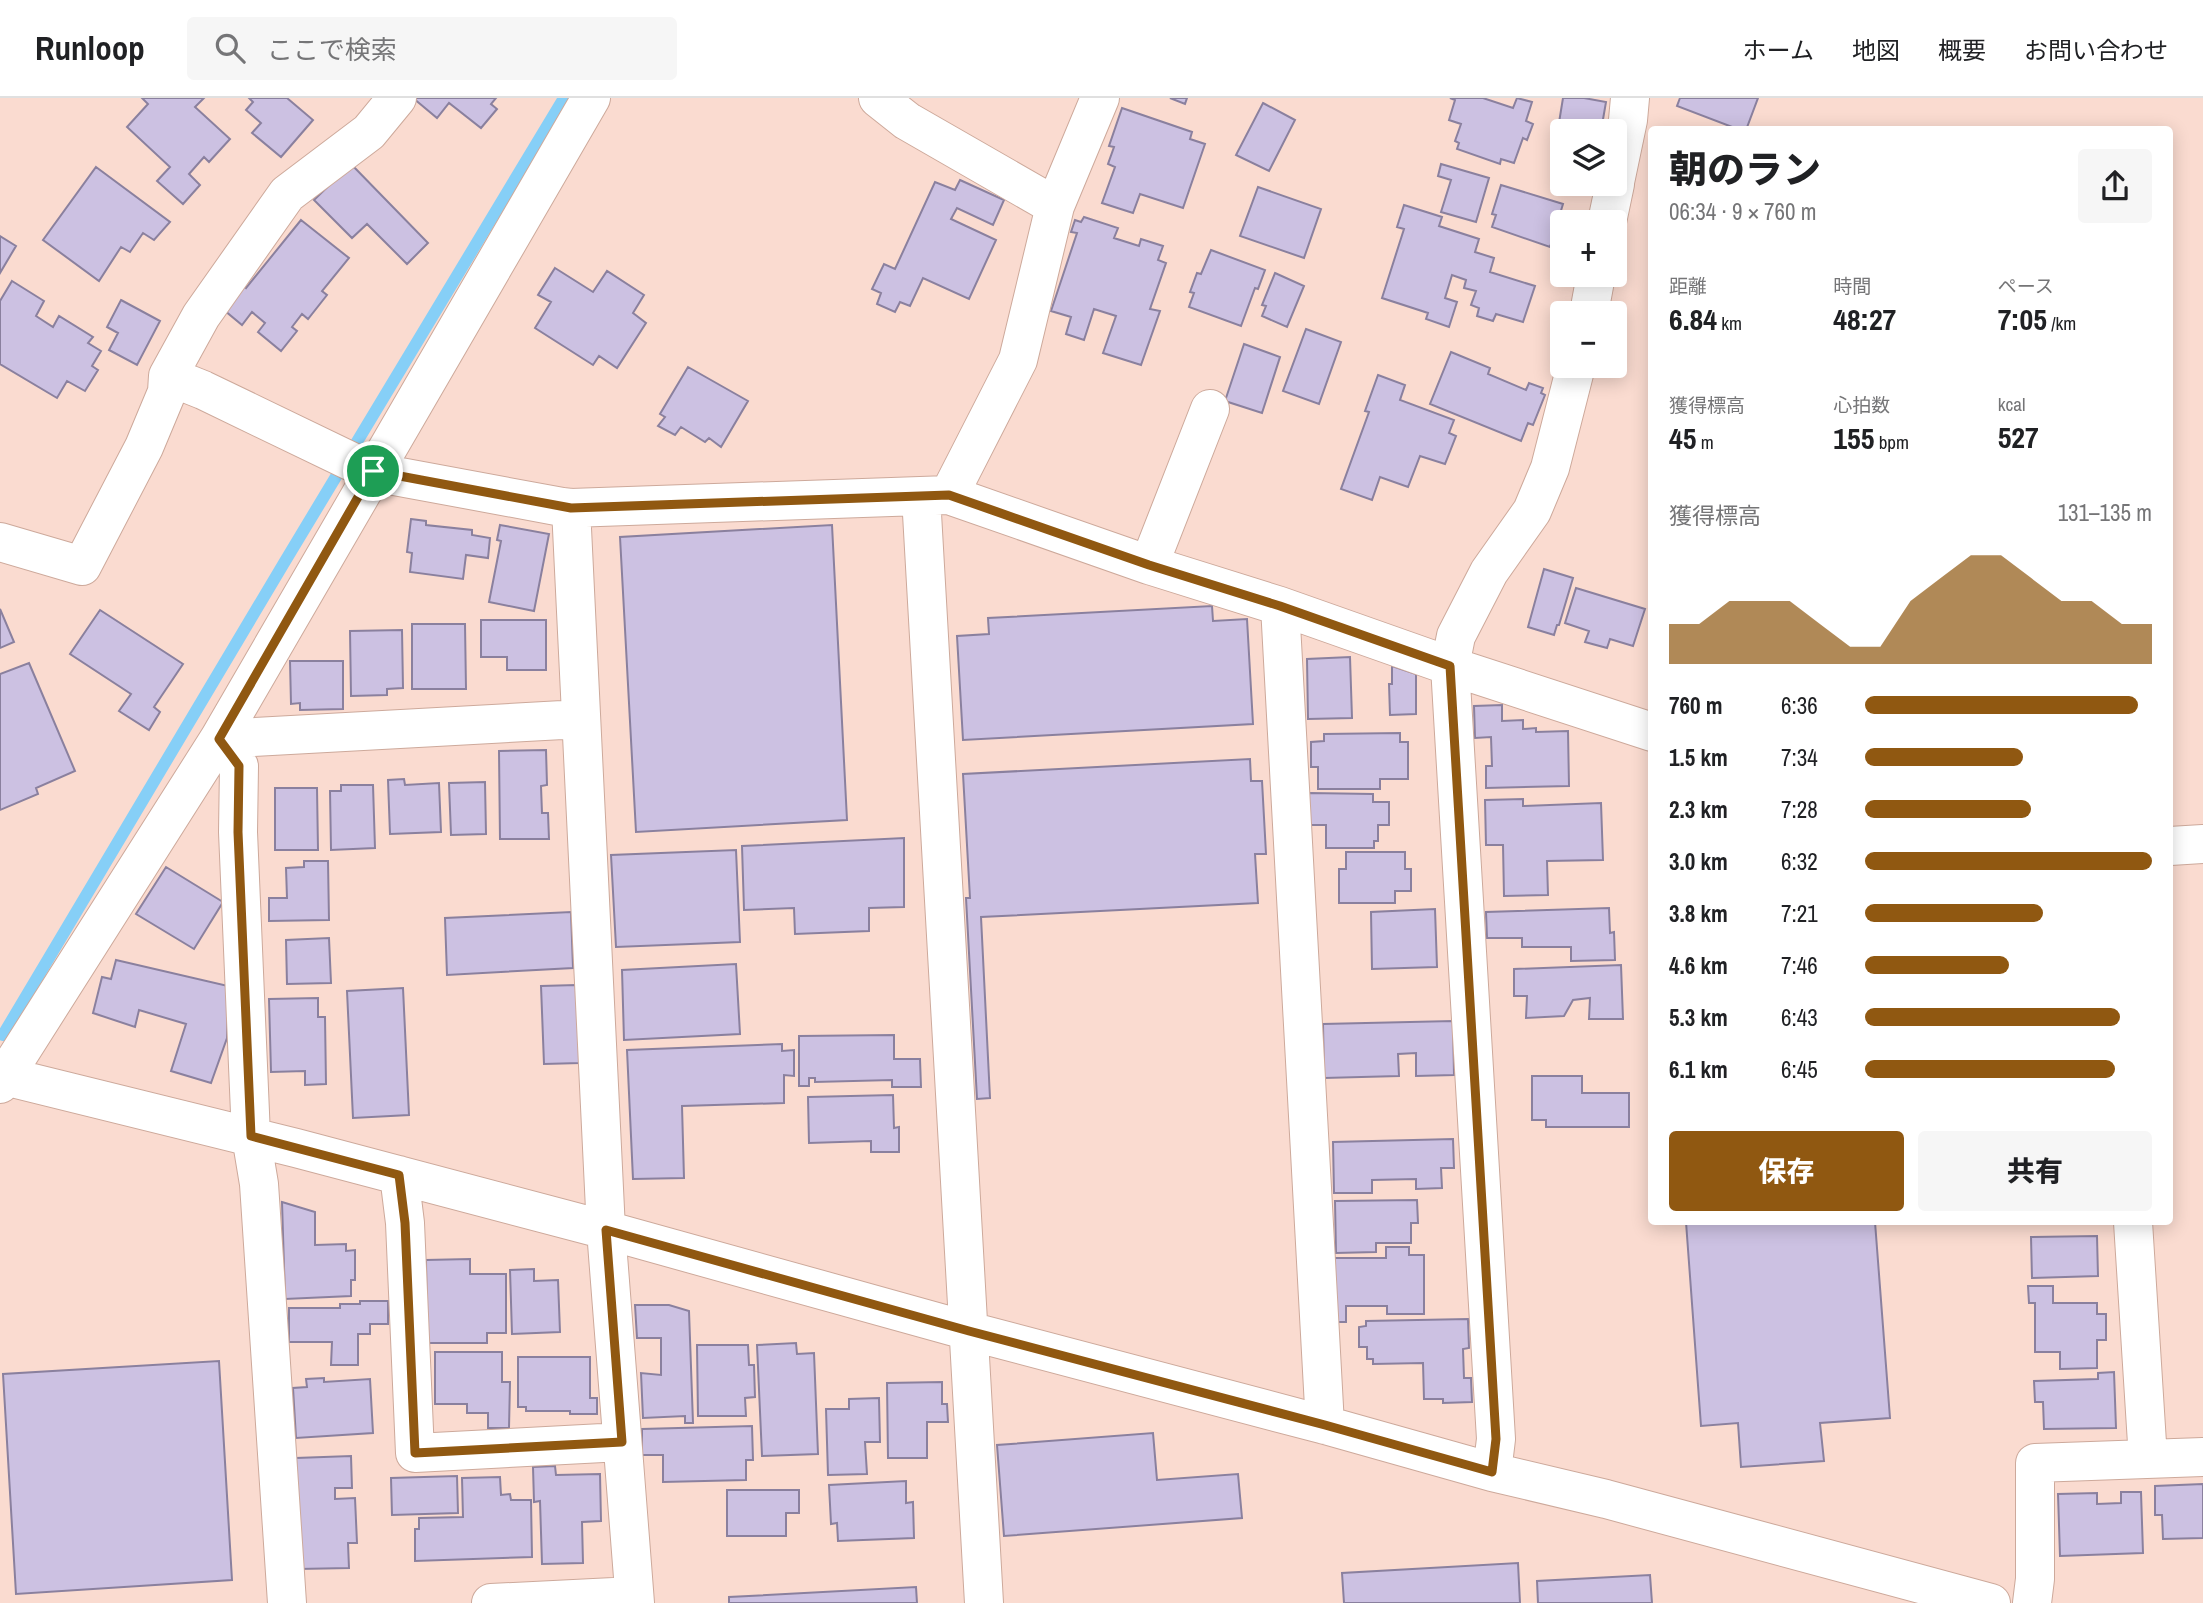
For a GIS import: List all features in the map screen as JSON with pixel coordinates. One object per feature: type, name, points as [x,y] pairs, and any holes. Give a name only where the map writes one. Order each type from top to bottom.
[{"type":"street","points":[[0,542],[82,566],[144,447],[167,392],[168,376],[201,316],[287,194],[369,132],[397,98]]},
{"type":"street","points":[[591,98],[219,739],[1,1079],[251,1136],[1492,1472],[1606,1499],[1991,1603]]},
{"type":"street","points":[[878,98],[907,121],[1055,206]]},
{"type":"street","points":[[984,1603],[969,1331],[935,495],[1018,360],[1055,206],[1100,98]]},
{"type":"street","points":[[1627,125],[1630,98]]},
{"type":"street","points":[[168,376],[373,471],[571,508],[935,495],[1280,606],[1450,666],[1648,731]]},
{"type":"street","points":[[1492,1472],[1495,1425],[1450,666],[1456,636],[1489,572],[1532,511],[1550,468],[1573,378]]},
{"type":"street","points":[[1149,565],[1210,409]]},
{"type":"street","points":[[491,1603],[634,1599],[606,1230],[571,508]]},
{"type":"street","points":[[1280,606],[1325,1425]]},
{"type":"street","points":[[219,739],[581,719]]},
{"type":"street","points":[[219,739],[239,766],[238,832],[251,1136],[259,1184],[286,1603]]},
{"type":"street","points":[[2173,846],[2203,844]]},
{"type":"street","points":[[399,1175],[405,1223],[415,1453],[622,1442]]},
{"type":"street","points":[[2133,1225],[2148,1459]]},
{"type":"street","points":[[2032,1603],[2035,1578],[2035,1463],[2203,1457]]},
{"type":"building","points":[[142,98],[204,98],[195,107],[230,139],[209,162],[204,157],[189,174],[200,185],[183,204],[157,181],[170,167],[127,127],[148,104]]},
{"type":"building","points":[[249,98],[287,98],[313,120],[281,157],[252,133],[261,123],[246,110],[253,102]]},
{"type":"building","points":[[413,98],[496,98],[491,104],[497,109],[481,128],[449,103],[437,118]]},
{"type":"building","points":[[1170,98],[1187,98],[1185,104]]},
{"type":"building","points":[[1450,98],[1483,98],[1513,108],[1517,98],[1532,102],[1526,121],[1533,124],[1527,140],[1523,138],[1514,163],[1501,159],[1500,164],[1457,149],[1459,143],[1455,141],[1461,124],[1449,120],[1455,100]]},
{"type":"building","points":[[1563,98],[1606,102],[1603,119],[1560,119]]},
{"type":"building","points":[[1680,98],[1758,98],[1748,126],[1730,126],[1677,106]]},
{"type":"building","points":[[1263,103],[1295,120],[1269,171],[1236,155]]},
{"type":"building","points":[[1122,108],[1192,132],[1190,139],[1205,144],[1183,208],[1140,194],[1133,213],[1102,203],[1115,167],[1108,164],[1114,147],[1109,146]]},
{"type":"building","points":[[351,164],[428,243],[407,264],[367,224],[352,238],[314,200]]},
{"type":"building","points":[[1441,164],[1489,178],[1476,222],[1441,212],[1451,180],[1438,176]]},
{"type":"building","points":[[96,167],[170,222],[154,240],[143,233],[130,252],[121,247],[99,281],[43,240]]},
{"type":"building","points":[[960,180],[1004,200],[993,225],[957,208],[951,219],[996,240],[969,299],[923,278],[910,306],[900,302],[895,312],[877,304],[881,293],[872,289],[884,264],[895,269],[935,182],[955,190]]},
{"type":"building","points":[[1501,185],[1563,204],[1561,210],[1550,210],[1550,247],[1492,227],[1496,215],[1492,214]]},
{"type":"building","points":[[1258,187],[1321,209],[1304,258],[1240,236]]},
{"type":"building","points":[[1404,205],[1442,217],[1439,226],[1479,239],[1475,252],[1494,258],[1490,272],[1535,286],[1523,322],[1496,314],[1493,321],[1477,316],[1479,308],[1471,305],[1476,291],[1464,288],[1466,280],[1452,275],[1445,298],[1457,302],[1449,327],[1426,319],[1428,313],[1382,298],[1404,229],[1397,227]]},
{"type":"building","points":[[1084,217],[1118,228],[1114,238],[1139,246],[1141,239],[1163,246],[1158,260],[1166,263],[1150,309],[1160,311],[1141,365],[1103,353],[1116,316],[1094,309],[1084,340],[1066,334],[1071,317],[1051,311],[1077,233],[1071,232],[1075,220],[1081,222]]},
{"type":"building","points":[[301,220],[349,258],[322,291],[327,295],[308,319],[302,314],[292,327],[297,331],[281,351],[258,332],[265,323],[252,312],[242,325],[218,305],[238,281],[246,288]]},
{"type":"building","points":[[0,236],[16,246],[0,273]]},
{"type":"building","points":[[1211,250],[1265,270],[1258,289],[1255,288],[1241,326],[1189,307],[1194,293],[1190,292],[1197,273],[1201,274]]},
{"type":"building","points":[[555,268],[593,292],[607,271],[644,295],[633,313],[646,323],[617,368],[599,356],[593,365],[535,328],[551,302],[538,295]]},
{"type":"building","points":[[1275,273],[1304,286],[1287,327],[1262,316],[1266,306],[1262,305]]},
{"type":"building","points":[[12,281],[44,301],[36,316],[53,327],[59,316],[93,337],[88,343],[101,351],[92,366],[98,370],[85,391],[67,381],[57,398],[0,364],[0,301]]},
{"type":"building","points":[[121,300],[160,321],[137,365],[109,350],[118,333],[107,327]]},
{"type":"building","points":[[1306,329],[1341,342],[1319,404],[1283,391]]},
{"type":"building","points":[[1244,344],[1280,357],[1262,413],[1225,401]]},
{"type":"building","points":[[1451,352],[1490,368],[1488,374],[1526,390],[1529,383],[1543,388],[1541,393],[1545,395],[1533,425],[1528,423],[1521,441],[1430,404]]},
{"type":"building","points":[[688,367],[748,401],[721,447],[709,438],[705,442],[681,427],[675,435],[658,426],[665,417],[660,414]]},
{"type":"building","points":[[1378,375],[1405,385],[1400,400],[1454,420],[1449,433],[1456,436],[1445,464],[1420,456],[1408,487],[1380,477],[1372,500],[1341,489],[1369,412],[1365,411]]},
{"type":"building","points":[[411,519],[426,521],[426,525],[472,530],[472,535],[490,538],[488,558],[466,555],[463,579],[410,572],[412,553],[407,552]]},
{"type":"building","points":[[500,525],[549,534],[534,611],[489,602],[501,541],[497,540]]},
{"type":"building","points":[[832,525],[847,820],[636,832],[620,537]]},
{"type":"building","points":[[1544,569],[1573,578],[1554,635],[1528,627]]},
{"type":"building","points":[[1576,588],[1645,609],[1633,646],[1610,639],[1607,648],[1585,642],[1589,631],[1565,623]]},
{"type":"building","points":[[1212,606],[1213,621],[1247,619],[1253,724],[963,740],[957,636],[989,634],[988,618]]},
{"type":"building","points":[[0,609],[14,642],[0,648]]},
{"type":"building","points":[[100,610],[183,664],[154,707],[160,712],[149,730],[119,711],[131,694],[70,654]]},
{"type":"building","points":[[481,620],[546,620],[546,670],[507,670],[507,657],[481,657]]},
{"type":"building","points":[[412,624],[465,624],[466,689],[412,689]]},
{"type":"building","points":[[402,630],[403,688],[387,689],[387,695],[351,696],[350,631]]},
{"type":"building","points":[[1350,657],[1352,718],[1308,719],[1307,659]]},
{"type":"building","points":[[290,661],[343,661],[343,709],[300,710],[300,703],[291,704]]},
{"type":"building","points":[[29,663],[75,771],[36,788],[38,794],[0,810],[0,674]]},
{"type":"building","points":[[1392,666],[1416,674],[1416,714],[1390,715],[1389,684],[1392,684]]},
{"type":"building","points":[[1502,705],[1502,721],[1523,720],[1523,729],[1536,728],[1536,732],[1568,731],[1569,786],[1486,788],[1486,766],[1492,766],[1491,737],[1475,738],[1474,706]]},
{"type":"building","points":[[1400,733],[1400,742],[1408,742],[1408,779],[1380,779],[1380,789],[1318,789],[1318,767],[1311,767],[1311,742],[1324,741],[1324,734]]},
{"type":"building","points":[[546,750],[547,785],[541,786],[542,813],[548,813],[549,839],[500,839],[499,751]]},
{"type":"building","points":[[1250,759],[1251,781],[1262,781],[1266,854],[1255,854],[1258,903],[981,917],[990,1098],[977,1099],[966,898],[970,898],[963,774]]},
{"type":"building","points":[[404,779],[405,785],[439,783],[441,832],[390,834],[388,780]]},
{"type":"building","points":[[485,782],[486,834],[451,835],[449,783]]},
{"type":"building","points":[[341,785],[373,785],[375,848],[331,850],[330,791],[341,791]]},
{"type":"building","points":[[275,788],[317,788],[318,850],[275,850]]},
{"type":"building","points":[[1309,793],[1373,794],[1373,802],[1389,802],[1389,825],[1378,825],[1378,841],[1374,841],[1374,848],[1326,848],[1326,825],[1309,825]]},
{"type":"building","points":[[1523,799],[1523,806],[1601,803],[1603,860],[1547,861],[1548,895],[1504,896],[1503,845],[1486,845],[1485,800]]},
{"type":"building","points":[[904,838],[904,907],[869,908],[869,931],[795,934],[794,908],[744,910],[742,846]]},
{"type":"building","points":[[736,850],[740,942],[616,947],[611,855]]},
{"type":"building","points":[[1346,852],[1405,852],[1405,869],[1411,869],[1411,891],[1395,891],[1395,903],[1339,903],[1339,869],[1346,869]]},
{"type":"building","points":[[304,861],[328,861],[329,920],[269,921],[269,898],[287,898],[286,868],[304,867]]},
{"type":"building","points":[[166,867],[223,902],[194,949],[136,914]]},
{"type":"building","points":[[1609,908],[1610,933],[1614,932],[1615,960],[1571,961],[1571,947],[1522,947],[1522,938],[1487,938],[1486,912]]},
{"type":"building","points":[[1435,909],[1437,967],[1372,969],[1371,912]]},
{"type":"building","points":[[571,912],[573,968],[447,975],[445,918]]},
{"type":"building","points":[[329,938],[331,983],[287,984],[286,940]]},
{"type":"building","points":[[116,960],[228,986],[227,1038],[211,1083],[171,1071],[186,1024],[139,1010],[135,1027],[93,1013],[102,977],[111,979]]},
{"type":"building","points":[[736,964],[740,1034],[624,1040],[622,970]]},
{"type":"building","points":[[1621,965],[1623,1019],[1589,1019],[1590,998],[1573,1000],[1564,1016],[1526,1018],[1527,996],[1514,996],[1514,969]]},
{"type":"building","points":[[576,985],[580,1063],[544,1064],[541,986]]},
{"type":"building","points":[[403,988],[409,1115],[353,1118],[347,991]]},
{"type":"building","points":[[318,998],[318,1017],[325,1017],[326,1084],[305,1085],[305,1071],[271,1072],[269,999]]},
{"type":"building","points":[[1453,1021],[1454,1075],[1416,1076],[1416,1053],[1398,1054],[1399,1076],[1324,1078],[1323,1024]]},
{"type":"building","points":[[894,1035],[894,1059],[920,1059],[921,1087],[892,1087],[892,1080],[815,1082],[815,1078],[809,1078],[809,1086],[799,1086],[799,1036]]},
{"type":"building","points":[[782,1044],[782,1051],[794,1050],[794,1076],[784,1075],[784,1103],[682,1106],[684,1178],[633,1179],[627,1050]]},
{"type":"building","points":[[1532,1076],[1582,1076],[1582,1093],[1629,1093],[1629,1127],[1546,1127],[1546,1120],[1532,1120]]},
{"type":"building","points":[[893,1095],[894,1128],[899,1127],[899,1152],[871,1152],[871,1141],[809,1143],[808,1097]]},
{"type":"building","points":[[1453,1139],[1454,1168],[1441,1168],[1442,1188],[1416,1189],[1416,1179],[1372,1180],[1372,1193],[1334,1193],[1333,1142]]},
{"type":"building","points":[[1417,1200],[1418,1223],[1411,1223],[1411,1243],[1376,1243],[1376,1252],[1336,1253],[1335,1201]]},
{"type":"building","points":[[282,1202],[315,1212],[315,1245],[346,1244],[346,1251],[355,1250],[355,1280],[351,1280],[351,1296],[285,1299]]},
{"type":"building","points":[[1686,1225],[1875,1225],[1890,1418],[1820,1423],[1824,1461],[1741,1467],[1738,1423],[1701,1426]]},
{"type":"building","points":[[2097,1236],[2098,1276],[2032,1278],[2031,1237]]},
{"type":"building","points":[[1386,1247],[1409,1247],[1409,1255],[1424,1255],[1424,1314],[1387,1314],[1387,1306],[1346,1306],[1346,1322],[1333,1322],[1333,1258],[1386,1258]]},
{"type":"building","points":[[470,1259],[470,1274],[506,1274],[506,1333],[487,1333],[487,1343],[427,1343],[426,1260]]},
{"type":"building","points":[[534,1269],[534,1281],[558,1280],[560,1332],[512,1334],[510,1270]]},
{"type":"building","points":[[2028,1286],[2053,1286],[2053,1303],[2097,1303],[2097,1314],[2106,1314],[2106,1340],[2097,1340],[2097,1368],[2060,1369],[2060,1352],[2035,1352],[2035,1303],[2029,1303]]},
{"type":"building","points":[[360,1301],[388,1301],[388,1324],[370,1324],[370,1334],[358,1334],[358,1365],[331,1365],[332,1342],[289,1342],[289,1308],[340,1308],[340,1304],[360,1304]]},
{"type":"building","points":[[635,1305],[669,1305],[689,1311],[693,1423],[685,1423],[685,1416],[643,1418],[641,1373],[661,1375],[661,1338],[637,1338]]},
{"type":"building","points":[[1468,1319],[1469,1348],[1463,1349],[1464,1378],[1471,1378],[1472,1402],[1443,1403],[1443,1399],[1424,1399],[1423,1363],[1373,1364],[1373,1359],[1367,1359],[1367,1347],[1359,1347],[1359,1327],[1366,1326],[1366,1321]]},
{"type":"building","points":[[796,1343],[797,1354],[814,1353],[818,1454],[762,1456],[757,1345]]},
{"type":"building","points":[[697,1345],[748,1345],[749,1365],[754,1365],[755,1397],[745,1398],[746,1416],[698,1416]]},
{"type":"building","points":[[435,1352],[502,1352],[502,1382],[510,1382],[509,1428],[488,1428],[488,1413],[467,1413],[467,1404],[435,1404]]},
{"type":"building","points":[[518,1357],[590,1357],[590,1398],[597,1398],[597,1414],[526,1411],[526,1407],[518,1407]]},
{"type":"building","points":[[219,1361],[232,1580],[16,1594],[3,1374]]},
{"type":"building","points":[[2114,1372],[2116,1428],[2044,1429],[2043,1402],[2035,1402],[2034,1381],[2098,1379],[2098,1373]]},
{"type":"building","points":[[324,1378],[324,1382],[370,1379],[373,1433],[296,1438],[293,1388],[307,1387],[306,1379]]},
{"type":"building","points":[[942,1382],[942,1404],[947,1404],[948,1422],[927,1422],[927,1458],[888,1458],[887,1383]]},
{"type":"building","points":[[879,1398],[880,1442],[865,1442],[867,1474],[828,1475],[826,1409],[849,1409],[849,1399]]},
{"type":"building","points":[[752,1426],[753,1460],[746,1460],[746,1480],[663,1482],[663,1455],[642,1455],[642,1429]]},
{"type":"building","points":[[1153,1433],[1157,1480],[1238,1474],[1242,1518],[1004,1536],[997,1445]]},
{"type":"building","points":[[351,1456],[352,1488],[335,1488],[335,1499],[355,1498],[357,1543],[348,1543],[349,1568],[298,1569],[296,1458]]},
{"type":"building","points":[[555,1466],[556,1475],[600,1474],[601,1521],[582,1522],[583,1563],[542,1564],[540,1501],[534,1502],[533,1467]]},
{"type":"building","points":[[457,1476],[458,1513],[392,1515],[391,1478]]},
{"type":"building","points":[[500,1477],[501,1495],[510,1494],[511,1500],[531,1500],[532,1557],[415,1561],[415,1529],[419,1529],[419,1518],[463,1517],[462,1478]]},
{"type":"building","points":[[906,1481],[906,1503],[913,1502],[914,1538],[838,1541],[837,1523],[831,1524],[829,1485]]},
{"type":"building","points":[[2203,1484],[2203,1538],[2163,1539],[2162,1515],[2155,1515],[2155,1486]]},
{"type":"building","points":[[727,1490],[799,1490],[799,1513],[786,1513],[786,1536],[727,1536]]},
{"type":"building","points":[[2121,1492],[2141,1492],[2143,1553],[2060,1556],[2058,1494],[2097,1493],[2097,1504],[2121,1503]]},
{"type":"building","points":[[1518,1563],[1520,1603],[1344,1603],[1342,1573]]},
{"type":"building","points":[[1650,1575],[1652,1603],[1538,1603],[1537,1581]]},
{"type":"building","points":[[916,1587],[917,1603],[729,1603],[729,1597]]},
{"type":"waterway","points":[[3,1035],[564,98]]},
{"type":"route","points":[[373,471],[571,508],[949,495],[1450,666],[1496,1439],[1492,1472],[606,1230],[622,1442],[415,1453],[405,1223],[399,1175],[251,1136],[238,832],[239,766],[219,739],[373,471]]}]
